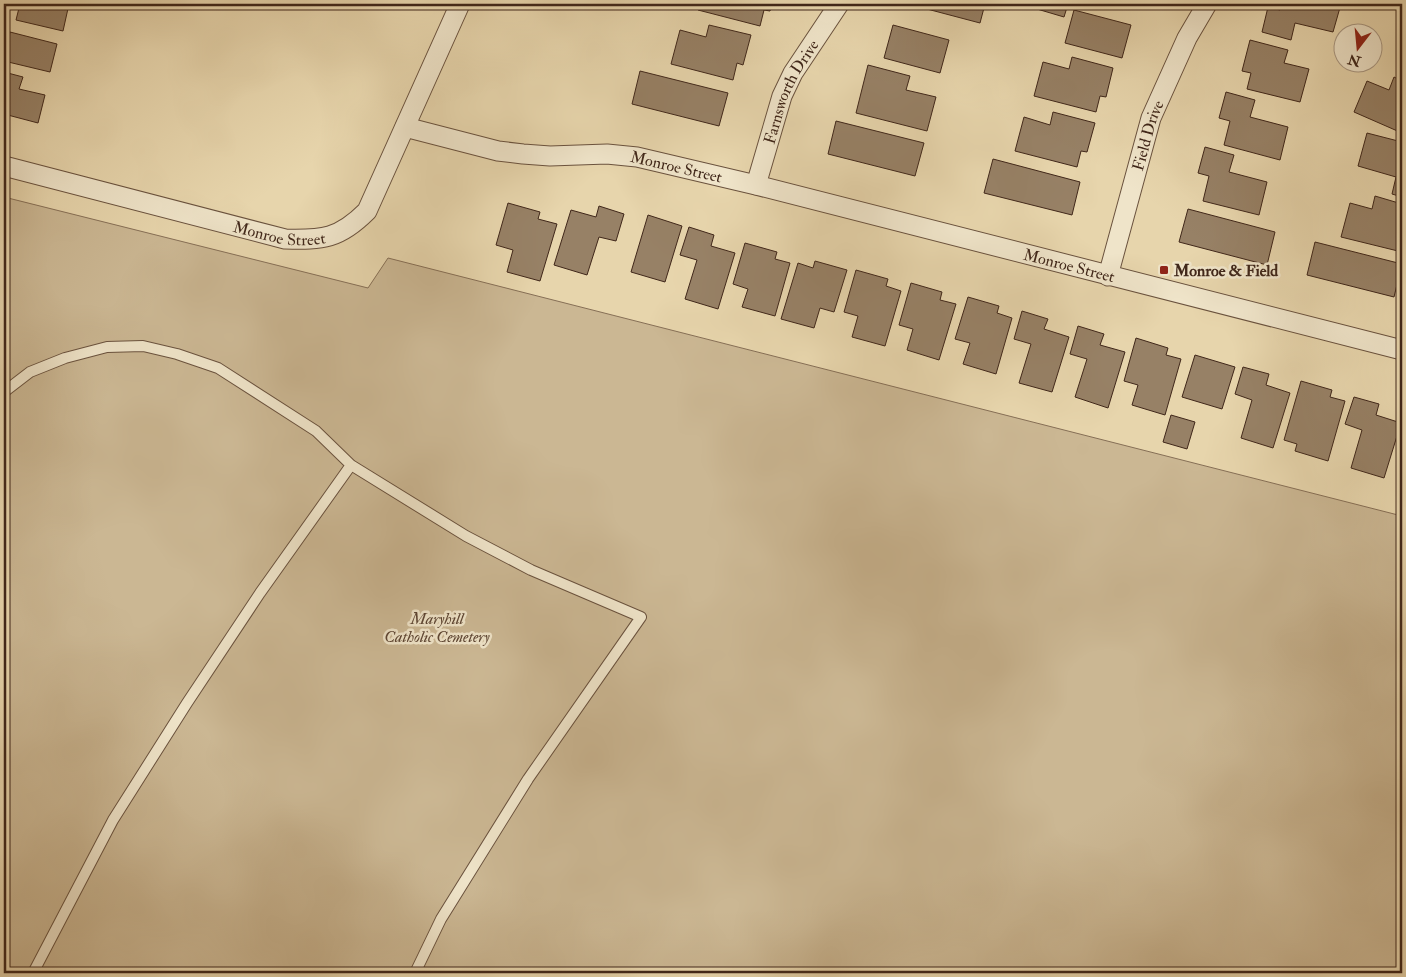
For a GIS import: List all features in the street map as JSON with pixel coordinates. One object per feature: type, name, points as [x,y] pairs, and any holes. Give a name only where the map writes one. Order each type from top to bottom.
[{"type":"street","points":[[405,127],[460,4]]},
{"type":"street","name":"Farnsworth Drive","points":[[756,185],[782,96],[793,73],[839,4]]},
{"type":"street","name":"Field Drive","points":[[1108,276],[1151,118],[1187,38],[1207,4]]},
{"type":"street","name":"Monroe Street","points":[[4,166],[285,239],[313,240],[335,235],[352,225],[367,211],[405,127],[498,151],[550,156],[607,154],[637,157],[756,185],[1402,350]]},
{"type":"lane","points":[[4,392],[30,372],[65,358],[107,347],[143,346],[177,354],[218,368],[316,431],[351,464],[466,536],[531,570],[641,617],[528,780],[441,919],[415,973]]},
{"type":"lane","points":[[33,973],[112,820],[260,593],[351,464]]},
{"type":"green space","name":"Maryhill Catholic Cemetery","points":[[4,197],[368,288],[388,258],[1402,516],[1402,973],[4,973]]},
{"type":"building","points":[[20,4],[69,4],[63,31],[16,20]]},
{"type":"building","points":[[700,4],[772,4],[770,11],[764,10],[760,26],[698,10]]},
{"type":"building","points":[[929,4],[985,4],[980,23],[927,9]]},
{"type":"building","points":[[1039,4],[1068,4],[1064,17],[1037,9]]},
{"type":"building","points":[[1281,4],[1341,4],[1336,22],[1334,22],[1333,32],[1295,23],[1291,40],[1262,32],[1268,7],[1280,10]]},
{"type":"building","points":[[1074,10],[1131,25],[1122,58],[1065,43]]},
{"type":"building","points":[[709,25],[751,35],[743,65],[737,63],[733,80],[671,64],[680,30],[706,37]]},
{"type":"building","points":[[893,25],[949,40],[940,73],[884,58]]},
{"type":"building","points":[[10,32],[57,44],[50,72],[4,61]]},
{"type":"building","points":[[1250,40],[1288,50],[1284,63],[1309,69],[1300,102],[1247,89],[1251,73],[1242,71]]},
{"type":"building","points":[[1072,57],[1113,68],[1106,97],[1100,96],[1096,112],[1034,96],[1043,62],[1069,69]]},
{"type":"building","points":[[868,65],[910,76],[906,90],[936,97],[927,131],[856,113]]},
{"type":"building","points":[[640,71],[728,93],[719,126],[632,104]]},
{"type":"building","points":[[4,72],[23,77],[19,89],[45,95],[38,123],[4,114]]},
{"type":"building","points":[[1394,77],[1402,81],[1402,133],[1354,112],[1367,81],[1389,90]]},
{"type":"building","points":[[1226,92],[1255,100],[1250,117],[1288,127],[1280,160],[1224,145],[1230,121],[1219,118]]},
{"type":"building","points":[[1053,112],[1095,123],[1087,152],[1081,151],[1077,167],[1015,151],[1024,117],[1050,125]]},
{"type":"building","points":[[836,121],[924,143],[915,176],[828,154]]},
{"type":"building","points":[[1367,133],[1402,142],[1402,197],[1392,194],[1396,177],[1358,166]]},
{"type":"building","points":[[1205,147],[1234,155],[1229,172],[1267,182],[1259,215],[1203,201],[1209,176],[1198,173]]},
{"type":"building","points":[[993,159],[1080,182],[1072,215],[984,193]]},
{"type":"building","points":[[1375,196],[1402,204],[1402,252],[1341,237],[1350,203],[1372,209]]},
{"type":"building","points":[[508,203],[540,212],[538,219],[557,224],[540,281],[507,272],[513,250],[496,245]]},
{"type":"building","points":[[599,206],[624,214],[616,241],[599,237],[587,275],[554,265],[571,210],[596,217]]},
{"type":"building","points":[[1188,209],[1275,232],[1267,265],[1179,242]]},
{"type":"building","points":[[648,215],[682,226],[665,282],[631,272]]},
{"type":"building","points":[[689,227],[714,235],[711,246],[735,253],[718,309],[685,299],[697,260],[680,255]]},
{"type":"building","points":[[1315,242],[1402,264],[1394,297],[1307,275]]},
{"type":"building","points":[[745,243],[777,252],[775,259],[790,263],[775,316],[742,307],[748,289],[733,284]]},
{"type":"building","points":[[815,261],[847,270],[834,312],[820,308],[814,328],[781,319],[798,263],[813,268]]},
{"type":"building","points":[[856,270],[888,279],[886,286],[901,291],[885,346],[852,337],[858,316],[844,312]]},
{"type":"building","points":[[911,283],[942,292],[940,300],[956,304],[939,360],[907,350],[913,329],[899,325]]},
{"type":"building","points":[[968,297],[999,306],[997,313],[1012,318],[996,374],[963,364],[970,343],[955,339]]},
{"type":"building","points":[[1022,311],[1048,319],[1044,329],[1069,337],[1052,392],[1019,383],[1031,344],[1014,339]]},
{"type":"building","points":[[1078,326],[1104,334],[1100,345],[1125,352],[1108,408],[1075,397],[1087,359],[1070,354]]},
{"type":"building","points":[[1136,338],[1168,348],[1166,355],[1181,359],[1165,415],[1132,405],[1138,385],[1124,381]]},
{"type":"building","points":[[1195,355],[1235,367],[1222,409],[1182,397]]},
{"type":"building","points":[[1243,367],[1269,374],[1266,385],[1290,393],[1273,448],[1241,438],[1252,400],[1235,394]]},
{"type":"building","points":[[1301,381],[1332,390],[1330,397],[1345,401],[1328,461],[1295,451],[1297,444],[1284,440]]},
{"type":"building","points":[[1354,397],[1379,404],[1376,415],[1401,423],[1384,478],[1351,468],[1362,430],[1345,424]]},
{"type":"building","points":[[1171,415],[1195,422],[1187,449],[1163,442]]},
{"type":"building","points":[[1402,438],[1402,454],[1398,452]]},
{"type":"place","name":"Monroe & Field","points":[[1164,270]]}]
